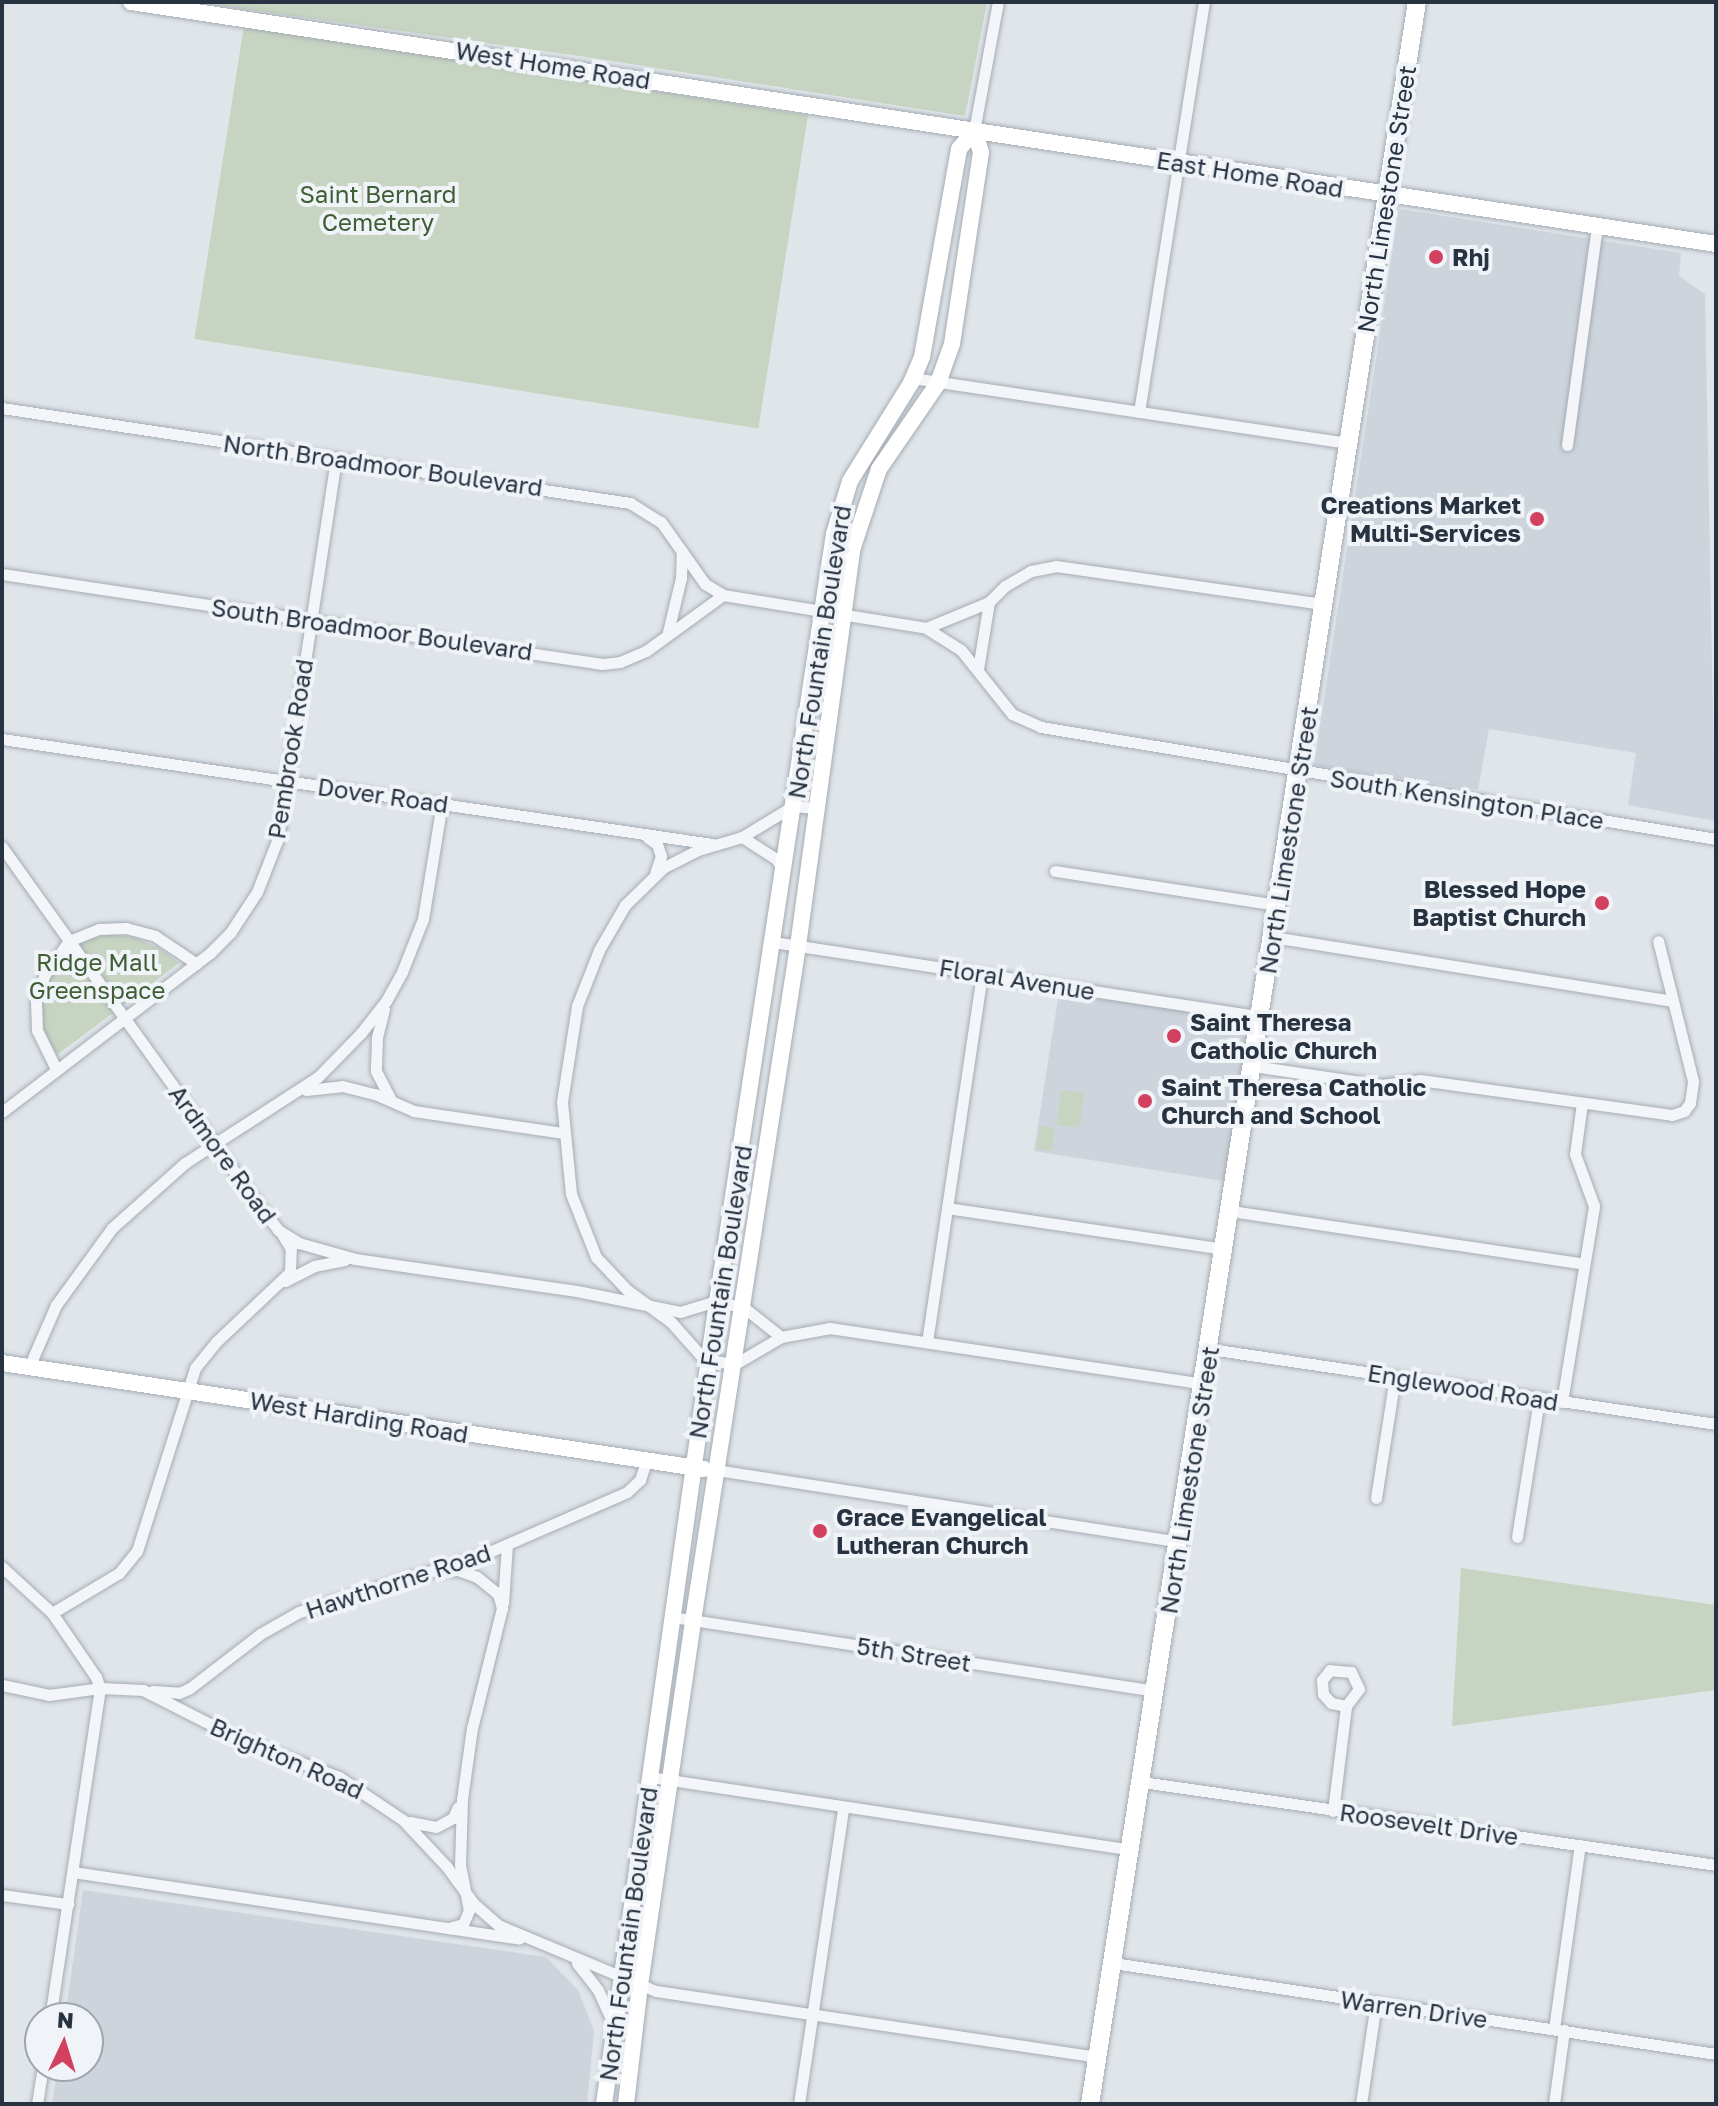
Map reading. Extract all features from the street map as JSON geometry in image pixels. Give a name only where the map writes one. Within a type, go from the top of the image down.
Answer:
[{"type":"main road","name":"North Limestone Street","points":[[1090,2104],[1226,1249],[1417,2]]},
{"type":"street","name":"West Home Road","points":[[131,2],[974,131]]},
{"type":"street","points":[[974,131],[998,2]]},
{"type":"street","points":[[1139,412],[1204,2]]},
{"type":"street","name":"East Home Road","points":[[974,131],[1708,243]]},
{"type":"street","name":"North Fountain Boulevard","points":[[604,2104],[717,1302],[834,534],[850,481],[913,378],[928,336],[959,149],[974,131]]},
{"type":"street","name":"North Fountain Boulevard","points":[[626,2104],[640,1985],[693,1621],[798,946],[858,523],[879,469],[938,383],[952,344],[981,152],[974,131]]},
{"type":"street","points":[[1567,445],[1597,227]]},
{"type":"street","points":[[913,378],[1349,443]]},
{"type":"street","name":"North Broadmoor Boulevard","points":[[2,408],[630,503],[661,522],[705,584],[723,595]]},
{"type":"street","name":"Pembrook Road","points":[[2,1112],[197,964],[230,933],[257,892],[278,838],[336,457]]},
{"type":"street","points":[[668,632],[681,578],[682,552]]},
{"type":"street","points":[[723,595],[926,628],[989,602],[1005,586],[1031,571],[1056,566],[1324,604]]},
{"type":"street","name":"South Broadmoor Boulevard","points":[[2,574],[602,664],[620,662],[646,651],[668,632],[723,595]]},
{"type":"street","points":[[978,669],[989,602]]},
{"type":"street","name":"South Kensington Place","points":[[926,628],[961,650],[1003,706],[1024,721],[1041,727],[1299,767],[1316,775],[1716,839]]},
{"type":"street","name":"Dover Road","points":[[2,739],[717,845]]},
{"type":"street","points":[[29,1367],[56,1305],[92,1251],[158,1184],[295,1094],[339,1058],[386,1001],[402,972],[423,919],[442,803]]},
{"type":"street","points":[[816,808],[793,806],[742,837],[677,860],[655,874],[625,905],[610,928],[577,1006],[565,1072],[563,1133],[574,1205],[596,1257],[627,1290],[650,1306],[688,1339],[702,1357],[709,1360],[735,1364],[781,1337],[830,1328],[1204,1384]]},
{"type":"street","points":[[641,834],[659,848],[661,863],[655,874]]},
{"type":"street","points":[[742,837],[776,859],[784,870]]},
{"type":"street","name":"Ardmore Road","points":[[2,847],[278,1230],[315,1250],[355,1259],[577,1291],[680,1312],[717,1302],[742,1306]]},
{"type":"street","points":[[1055,871],[1278,905]]},
{"type":"street","points":[[56,1069],[37,1030],[36,1001],[45,974],[69,941],[99,929],[126,928],[155,936],[197,964]]},
{"type":"street","points":[[1273,937],[1414,962],[1673,1001]]},
{"type":"street","points":[[1253,1066],[1381,1085],[1420,1080],[1672,1115],[1684,1111],[1694,1093],[1658,941]]},
{"type":"street","name":"Floral Avenue","points":[[773,942],[1261,1017]]},
{"type":"street","points":[[927,1342],[982,974]]},
{"type":"street","points":[[386,1001],[377,1038],[376,1071],[385,1093],[394,1103]]},
{"type":"street","points":[[295,1094],[315,1087],[342,1086],[434,1115],[563,1133]]},
{"type":"street","points":[[1562,1402],[1594,1206],[1575,1154],[1582,1103]]},
{"type":"street","points":[[947,1208],[1226,1249]]},
{"type":"street","points":[[1231,1211],[1584,1264]]},
{"type":"street","points":[[52,1613],[119,1573],[137,1551],[186,1391],[202,1358],[290,1272],[292,1256],[278,1230]]},
{"type":"street","points":[[281,1283],[314,1266],[355,1259]]},
{"type":"street","points":[[742,1306],[781,1337]]},
{"type":"street","name":"Englewood Road","points":[[1210,1349],[1716,1424]]},
{"type":"street","name":"West Harding Road","points":[[2,1363],[716,1470]]},
{"type":"street","points":[[1376,1498],[1395,1377]]},
{"type":"street","points":[[1517,1537],[1539,1399]]},
{"type":"street","name":"Hawthorne Road","points":[[143,1690],[179,1693],[260,1634],[299,1612],[507,1544],[627,1492],[640,1480],[646,1461]]},
{"type":"street","points":[[716,1470],[1179,1542]]},
{"type":"street","points":[[446,1929],[458,1927],[467,1918],[459,1844],[462,1799],[472,1728],[502,1608],[507,1544]]},
{"type":"street","points":[[2,1567],[52,1613],[96,1677],[100,1688],[53,2002]]},
{"type":"street","points":[[430,1570],[458,1570],[477,1577],[498,1594],[502,1608]]},
{"type":"street","name":"5th Street","points":[[672,1617],[1155,1691]]},
{"type":"street","name":"Brighton Road","points":[[2,1685],[49,1695],[100,1688],[143,1690],[241,1740],[339,1777],[403,1820],[465,1893],[498,1925],[656,1991],[1097,2057]]},
{"type":"street","points":[[1333,1811],[1346,1706]]},
{"type":"street","points":[[650,1777],[1131,1850]]},
{"type":"street","name":"Roosevelt Drive","points":[[1142,1782],[1716,1865]]},
{"type":"street","points":[[403,1820],[420,1827],[436,1827],[453,1818],[462,1799]]},
{"type":"street","points":[[799,2104],[843,1808]]},
{"type":"street","points":[[1554,2104],[1559,2029],[1580,1845]]},
{"type":"street","points":[[73,1872],[538,1942]]},
{"type":"street","points":[[2,1895],[68,1904]]},
{"type":"street","points":[[571,1957],[598,1990],[611,2013],[614,2029]]},
{"type":"street","name":"Warren Drive","points":[[1113,1963],[1716,2054]]},
{"type":"street","points":[[1361,2104],[1376,2003]]},
{"type":"street","points":[[37,2104],[40,2082]]},
{"type":"shaded area","points":[[1399,209],[1681,253],[1679,276],[1705,294],[1715,821],[1628,805],[1636,753],[1489,729],[1478,790],[1314,765]]},
{"type":"shaded area","name":"Saint Theresa Catholic Church and School","points":[[1060,986],[1261,1018],[1234,1183],[1034,1151]]},
{"type":"shaded area","points":[[83,1890],[546,1957],[578,1990],[594,2031],[587,2104],[52,2104],[55,2082],[104,2082],[104,2002],[67,2002]]},
{"type":"green space","points":[[193,2],[987,2],[965,116],[580,56]]},
{"type":"green space","name":"Saint Bernard Cemetery","points":[[244,26],[808,115],[758,428],[194,339]]},
{"type":"green space","name":"Ridge Mall Greenspace","points":[[108,934],[134,937],[161,949],[179,963],[57,1055],[43,1034],[41,991],[57,959],[80,941]]},
{"type":"green space","points":[[1061,1090],[1084,1093],[1080,1128],[1057,1125]]},
{"type":"green space","points":[[1040,1126],[1055,1128],[1052,1151],[1037,1149]]},
{"type":"green space","points":[[1461,1568],[1716,1605],[1716,1690],[1452,1726]]},
{"type":"place","name":"Rhj","points":[[1436,257]]},
{"type":"place","name":"Creations Market Multi-Services","points":[[1537,519]]},
{"type":"place","name":"Blessed Hope Baptist Church","points":[[1602,903]]},
{"type":"place","name":"Saint Theresa Catholic Church","points":[[1174,1036]]},
{"type":"place","name":"Saint Theresa Catholic Church and School","points":[[1145,1101]]},
{"type":"place","name":"Grace Evangelical Lutheran Church","points":[[820,1531]]}]
